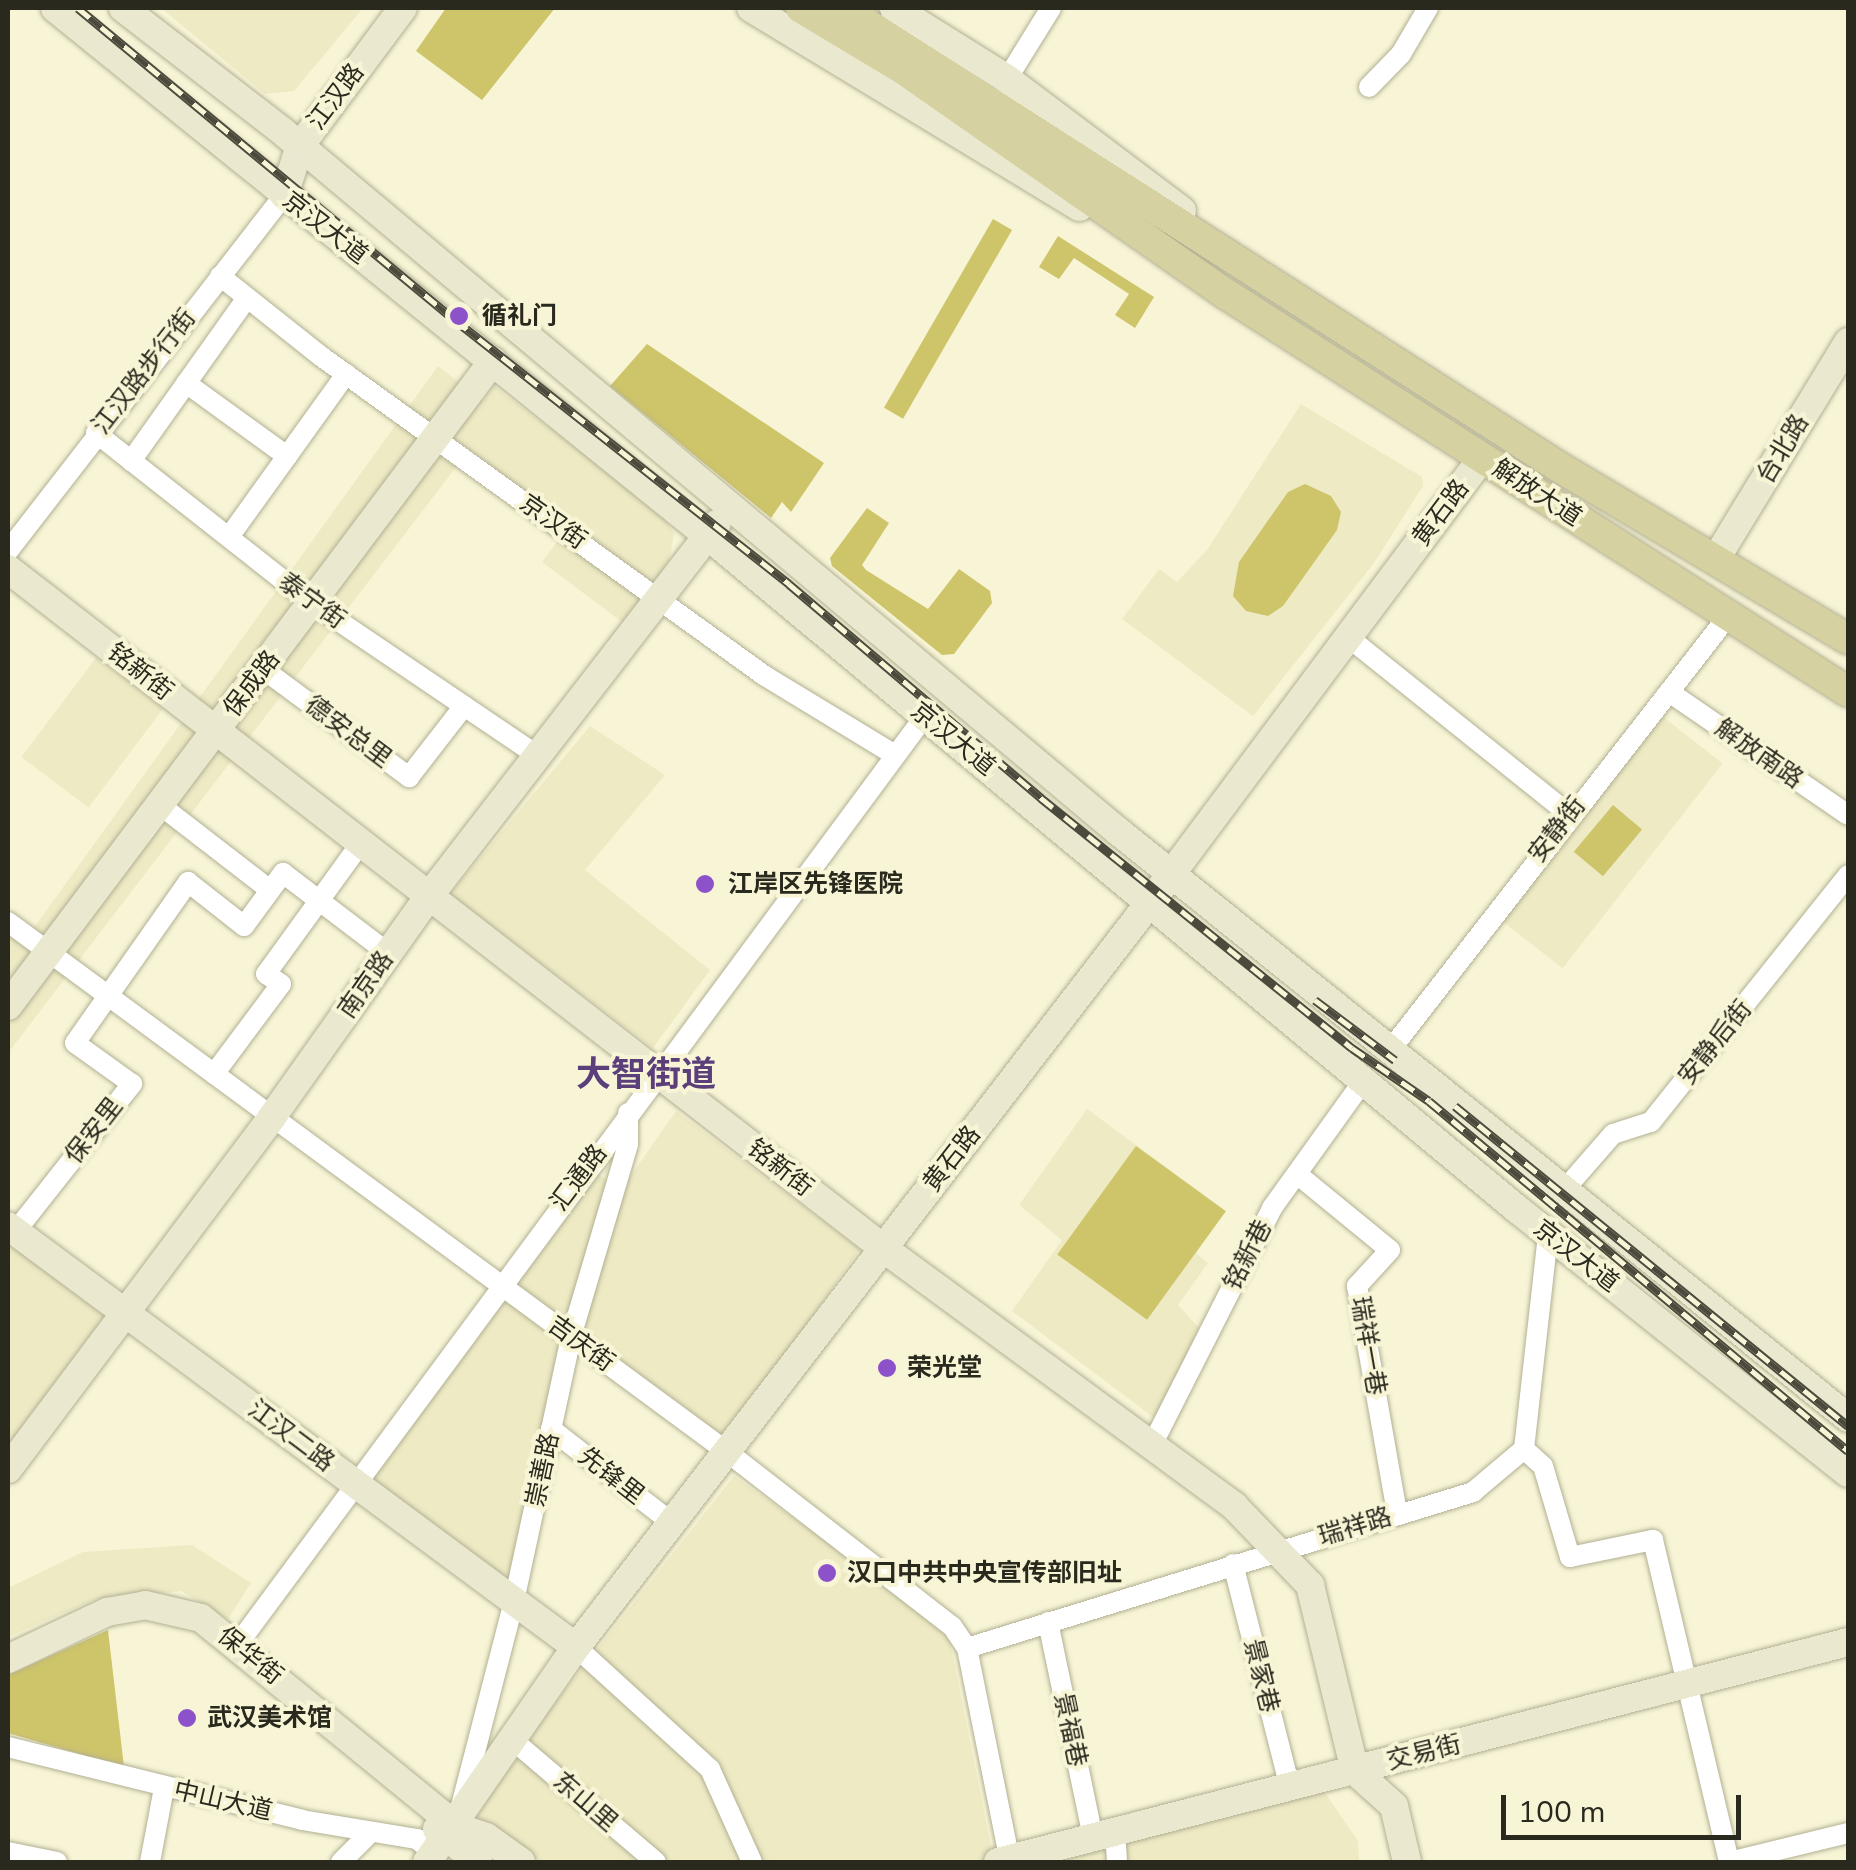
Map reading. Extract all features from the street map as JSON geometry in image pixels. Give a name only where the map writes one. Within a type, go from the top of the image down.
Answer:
[{"type":"main road","name":"解放大道","points":[[801,8],[903,70],[1226,294],[1848,692]]},
{"type":"main road","name":"解放大道","points":[[842,8],[1266,275],[1556,465],[1717,557],[1848,639]]},
{"type":"street","name":"京汉大道","points":[[55,8],[709,536],[1548,1234],[1848,1472]]},
{"type":"street","name":"京汉大道","points":[[123,8],[300,146],[1171,872],[1848,1418]]},
{"type":"street","name":"江汉路","points":[[284,196],[300,146],[403,8]]},
{"type":"street","name":"解放大道","points":[[751,8],[1226,294]]},
{"type":"street","name":"解放大道","points":[[894,8],[1007,79],[1266,275]]},
{"type":"street","points":[[1007,79],[1051,8]]},
{"type":"street","points":[[1369,87],[1400,54],[1428,8]]},
{"type":"street","name":"江汉路步行街","points":[[8,551],[284,196]]},
{"type":"street","name":"京汉街","points":[[220,276],[346,374],[766,676],[896,755]]},
{"type":"street","points":[[131,460],[248,298]]},
{"type":"street","name":"台北路","points":[[1717,557],[1848,342]]},
{"type":"street","name":"保成路","points":[[8,1006],[492,361]]},
{"type":"street","points":[[229,537],[346,374]]},
{"type":"street","points":[[186,383],[287,456]]},
{"type":"street","name":"泰宁街","points":[[96,433],[312,603],[538,756]]},
{"type":"street","name":"黄石路","points":[[442,1845],[576,1647],[1151,901],[1482,458]]},
{"type":"street","name":"南京路","points":[[8,1469],[272,1117],[429,896],[730,506]]},
{"type":"street","name":"铭新街","points":[[8,570],[884,1248],[1153,1443],[1277,1551],[1310,1585],[1356,1770]]},
{"type":"street","name":"安静街","points":[[1390,1048],[1728,615]]},
{"type":"street","points":[[1348,637],[1569,814]]},
{"type":"street","name":"德安总里","points":[[264,669],[409,777],[464,706]]},
{"type":"street","name":"解放南路","points":[[1669,692],[1848,815]]},
{"type":"street","name":"汇通路","points":[[238,1644],[498,1283],[925,716]]},
{"type":"street","points":[[160,805],[270,890]]},
{"type":"street","points":[[214,1074],[281,984],[266,974],[360,843]]},
{"type":"street","points":[[106,995],[188,882],[244,926],[282,873],[388,953]]},
{"type":"street","name":"安静后街","points":[[1566,1189],[1612,1134],[1651,1122],[1848,876]]},
{"type":"street","name":"吉庆街","points":[[8,922],[726,1451],[952,1626],[966,1648]]},
{"type":"street","name":"保安里","points":[[11,1229],[132,1084],[75,1043],[106,995]]},
{"type":"street","name":"铭新巷","points":[[1153,1443],[1272,1208],[1364,1080]]},
{"type":"street","name":"崇善路","points":[[442,1845],[514,1602],[571,1337],[628,1144],[628,1113]]},
{"type":"street","name":"瑞祥一巷","points":[[1297,1174],[1390,1250],[1357,1286],[1397,1513]]},
{"type":"street","name":"江汉二路","points":[[11,1229],[576,1647]]},
{"type":"street","points":[[1548,1234],[1524,1449],[1544,1466],[1570,1557],[1653,1540],[1728,1862],[1848,1832]]},
{"type":"street","name":"先锋里","points":[[552,1429],[672,1522]]},
{"type":"street","name":"瑞祥路","points":[[966,1648],[1473,1492],[1524,1449]]},
{"type":"street","name":"景家巷","points":[[1234,1564],[1290,1787]]},
{"type":"street","name":"保华街","points":[[8,1658],[107,1612],[145,1606],[201,1618],[238,1644],[442,1845]]},
{"type":"street","name":"保华街","points":[[8,1671],[109,1623],[145,1616],[202,1632],[442,1845]]},
{"type":"street","name":"景福巷","points":[[1048,1622],[1104,1835],[1117,1862]]},
{"type":"street","name":"交易街","points":[[1006,1861],[1848,1642]]},
{"type":"street","points":[[576,1647],[710,1769],[752,1862]]},
{"type":"street","points":[[966,1648],[1006,1861]]},
{"type":"street","name":"东山里","points":[[515,1742],[656,1862]]},
{"type":"street","name":"中山大道","points":[[8,1747],[371,1832],[418,1838],[478,1862]]},
{"type":"street","points":[[1356,1770],[1394,1806],[1407,1862]]},
{"type":"street","points":[[150,1862],[164,1788]]},
{"type":"street","points":[[341,1862],[371,1832]]},
{"type":"street","name":"中山大道","points":[[442,1845],[486,1837],[521,1862]]},
{"type":"street","points":[[18,1857],[57,1862]]},
{"type":"shaded area","points":[[161,8],[363,8],[294,91],[265,94]]},
{"type":"shaded area","points":[[446,8],[555,8],[482,100],[416,51]]},
{"type":"shaded area","points":[[993,219],[1012,230],[903,419],[884,408]]},
{"type":"shaded area","points":[[1058,236],[1154,297],[1135,328],[1115,315],[1129,294],[1074,258],[1059,279],[1039,267]]},
{"type":"shaded area","points":[[647,344],[824,463],[791,512],[782,502],[771,518],[610,386]]},
{"type":"shaded area","points":[[438,366],[483,401],[494,386],[660,512],[674,533],[669,563],[622,622],[542,562],[565,531],[463,458],[8,1053],[8,933],[23,943]]},
{"type":"shaded area","points":[[1301,404],[1422,477],[1423,486],[1374,563],[1253,716],[1122,619],[1159,569],[1177,582],[1207,550]]},
{"type":"shaded area","points":[[1305,484],[1331,496],[1341,512],[1337,530],[1283,606],[1268,616],[1246,611],[1233,596],[1239,562],[1288,492]]},
{"type":"shaded area","points":[[867,508],[889,523],[862,565],[866,570],[928,609],[959,569],[990,591],[992,603],[954,654],[942,655],[832,566],[830,558]]},
{"type":"shaded area","points":[[96,658],[163,709],[88,808],[21,757]]},
{"type":"shaded area","points":[[1662,716],[1723,763],[1563,968],[1502,921]]},
{"type":"shaded area","points":[[590,726],[665,775],[585,870],[710,970],[653,1048],[450,894]]},
{"type":"shaded area","points":[[1613,805],[1642,829],[1603,876],[1574,852]]},
{"type":"shaded area","points":[[1087,1109],[1226,1211],[1196,1253],[1208,1263],[1178,1305],[1202,1331],[1157,1420],[1012,1311],[1062,1240],[1019,1205]]},
{"type":"shaded area","points":[[676,1111],[860,1249],[724,1440],[581,1334],[623,1187]]},
{"type":"shaded area","points":[[1136,1146],[1226,1211],[1147,1320],[1057,1254]]},
{"type":"shaded area","points":[[594,1172],[610,1182],[568,1321],[510,1281]]},
{"type":"shaded area","points":[[8,1243],[104,1316],[8,1448]]},
{"type":"shaded area","points":[[500,1297],[559,1341],[510,1584],[370,1483]]},
{"type":"shaded area","points":[[734,1476],[947,1627],[994,1862],[541,1862],[468,1813]]},
{"type":"shaded area","points":[[192,1545],[251,1583],[228,1619],[181,1591],[96,1599],[8,1637],[8,1588],[83,1552]]},
{"type":"shaded area","points":[[108,1630],[124,1767],[8,1733],[8,1675]]},
{"type":"shaded area","points":[[1323,1790],[1358,1841],[1359,1862],[1033,1862]]},
{"type":"railway","points":[[78,8],[455,320],[789,584],[1041,798],[1352,1048],[1429,1101],[1848,1451]]},
{"type":"railway","points":[[1315,1000],[1395,1060]]},
{"type":"railway","points":[[1455,1106],[1848,1426]]},
{"type":"place","name":"循礼门","points":[[459,316]]},
{"type":"place","name":"江岸区先锋医院","points":[[705,884]]},
{"type":"place","name":"荣光堂","points":[[887,1368]]},
{"type":"place","name":"汉口中共中央宣传部旧址","points":[[827,1573]]},
{"type":"place","name":"武汉美术馆","points":[[187,1718]]},
{"type":"district","name":"大智街道","points":[[646,1075]]}]
